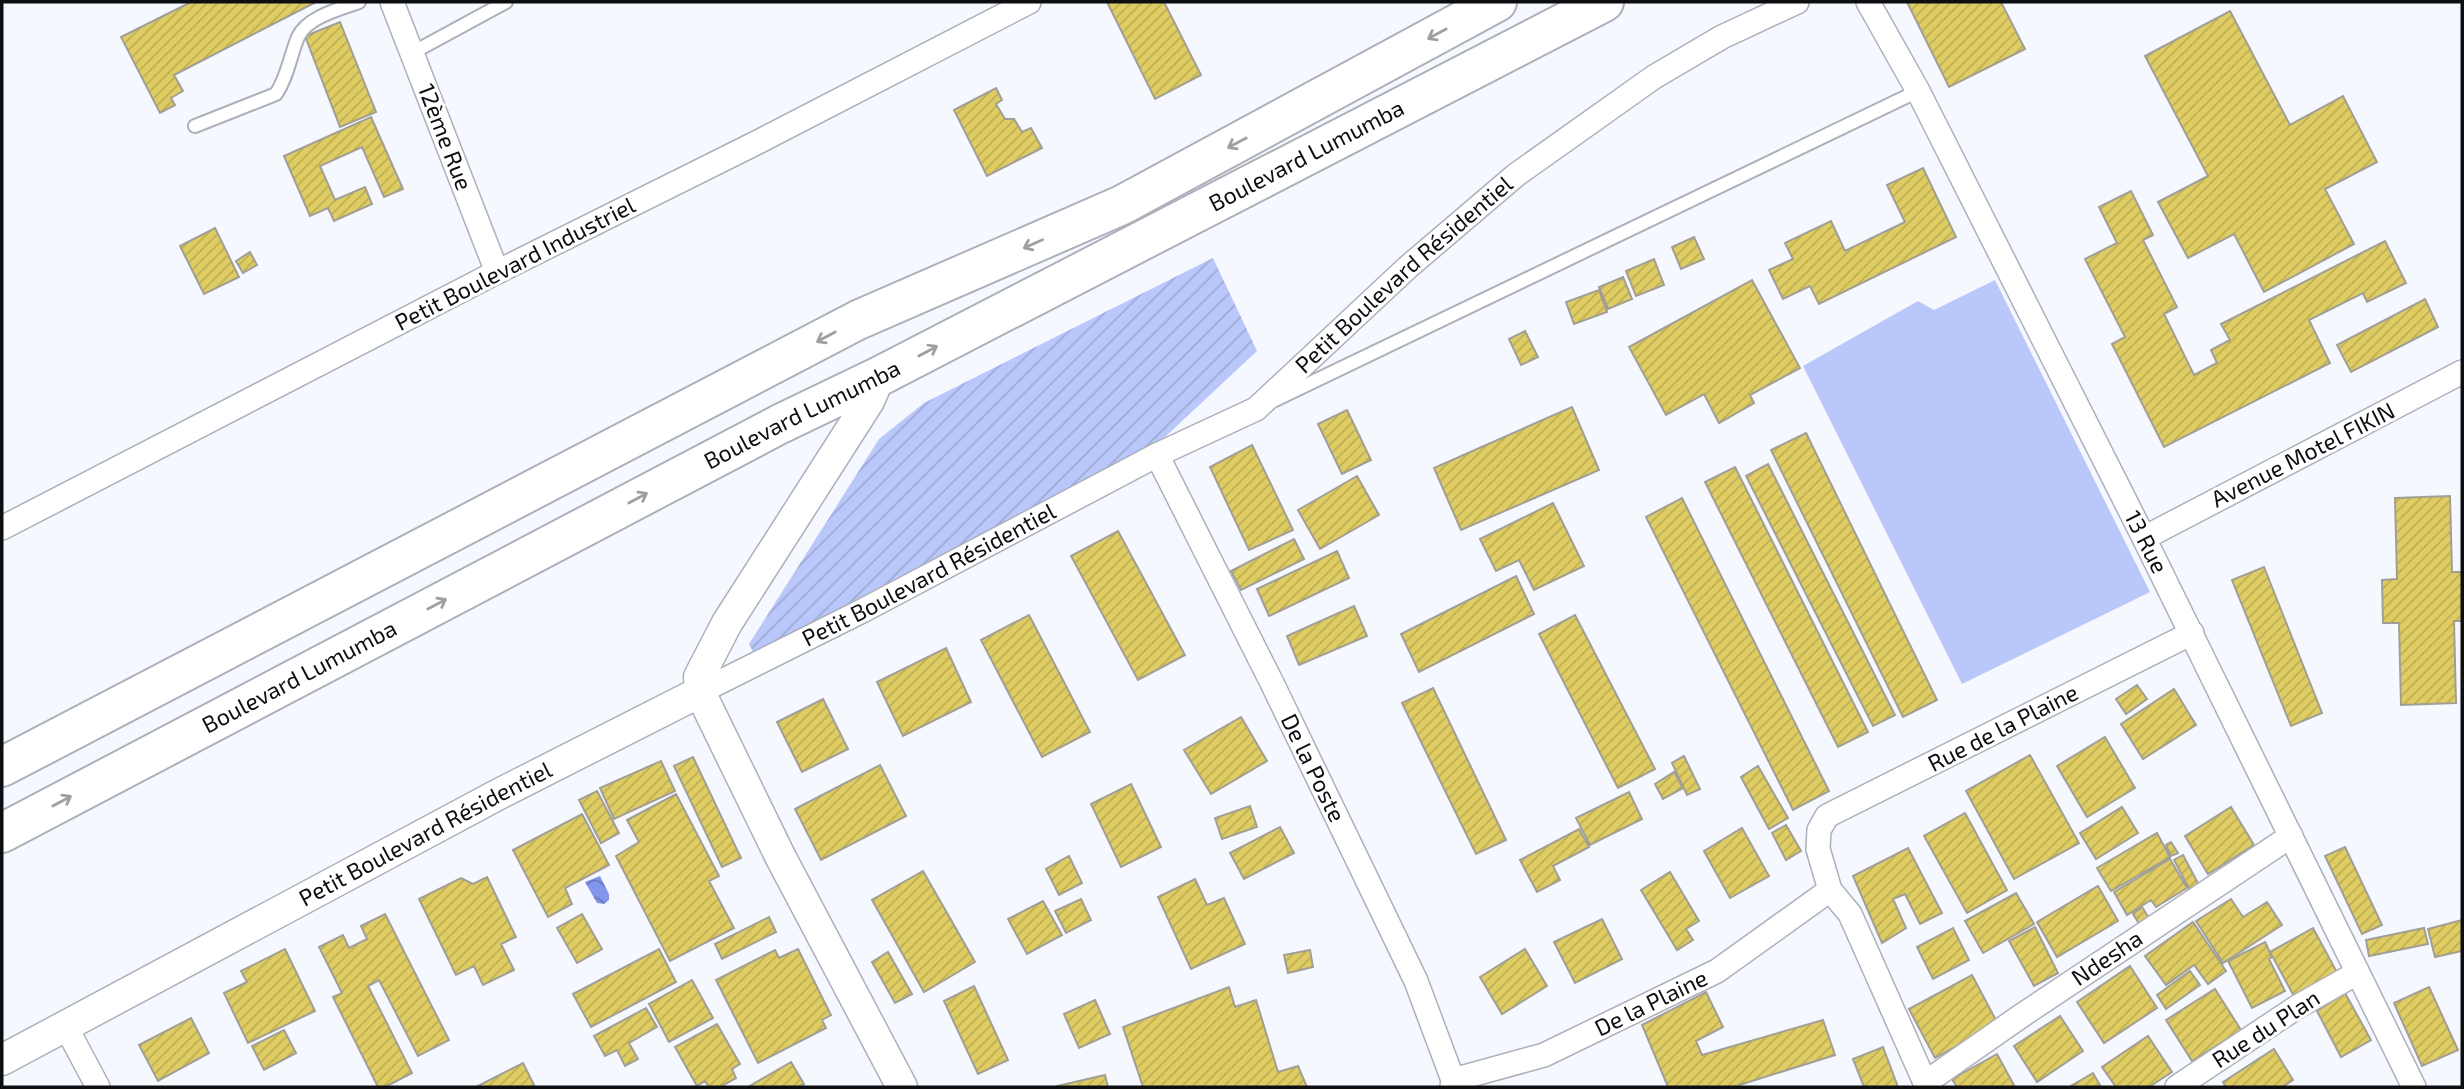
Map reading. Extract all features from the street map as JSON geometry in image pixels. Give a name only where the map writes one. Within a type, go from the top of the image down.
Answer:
[{"type":"highway","name":"Boulevard Lumumba","points":[[2,767],[858,320],[1122,205],[1497,2]]},
{"type":"highway","name":"Boulevard Lumumba","points":[[2,833],[780,424],[880,376],[1604,2]]},
{"type":"street","name":"12ème Rue","points":[[392,2],[498,272]]},
{"type":"street","name":"Petit Boulevard Résidentiel","points":[[2,1060],[499,794],[864,610],[1157,455],[1256,409],[1408,267],[1516,175],[1654,77],[1722,37],[1797,2]]},
{"type":"street","name":"13 Rue","points":[[1868,2],[1918,91],[2144,538],[2414,1087]]},
{"type":"street","name":"Petit Boulevard Industriel","points":[[2,528],[498,272],[770,136],[1016,5]]},
{"type":"street","name":"Avenue Motel FIKIN","points":[[2144,538],[2462,372]]},
{"type":"street","points":[[880,376],[869,401],[722,633],[699,677],[701,692],[780,856],[902,1087]]},
{"type":"street","name":"De la Poste","points":[[1157,455],[1278,695],[1416,981],[1453,1084]]},
{"type":"street","name":"Rue de la Plaine","points":[[1819,830],[1827,817],[2192,634]]},
{"type":"street","name":"Ndesha","points":[[1819,830],[1818,849],[1830,890],[1850,914],[1926,1085],[2021,1016],[2291,836]]},
{"type":"street","name":"De la Plaine","points":[[1453,1084],[1544,1055],[1717,971],[1830,890]]},
{"type":"street","name":"Rue du Plan","points":[[2177,1087],[2297,1007],[2357,973]]},
{"type":"street","points":[[66,1027],[98,1087]]},
{"type":"lane","points":[[195,126],[276,94],[283,83],[299,35],[314,20],[359,2]]},
{"type":"lane","points":[[412,53],[506,2]]},
{"type":"lane","points":[[1256,409],[1918,91]]},
{"type":"shaded area","points":[[1213,258],[1257,351],[1165,437],[756,658],[749,644],[879,439],[924,403]]},
{"type":"shaded area","points":[[1995,280],[2150,592],[1962,684],[1803,366],[1918,301],[1934,310]]},
{"type":"water","points":[[600,876],[609,894],[609,900],[604,904],[597,903],[585,882]]},
{"type":"building","points":[[191,2],[316,2],[174,75],[183,91],[171,98],[175,105],[160,113],[121,37]]},
{"type":"building","points":[[1107,2],[1164,2],[1201,75],[1155,99]]},
{"type":"building","points":[[1907,2],[2001,2],[2025,49],[1949,87]]},
{"type":"building","points":[[2230,11],[2290,125],[2343,96],[2377,162],[2325,189],[2354,244],[2264,292],[2234,234],[2188,258],[2158,202],[2208,176],[2145,56]]},
{"type":"building","points":[[340,22],[376,112],[340,127],[305,36]]},
{"type":"building","points":[[996,88],[1002,100],[996,104],[1005,119],[1014,119],[1022,132],[1031,128],[1042,148],[987,176],[954,110]]},
{"type":"building","points":[[371,117],[403,189],[384,197],[362,147],[320,166],[335,200],[365,187],[372,204],[334,221],[328,208],[310,216],[284,156]]},
{"type":"building","points":[[1923,168],[1956,237],[1819,304],[1810,286],[1783,299],[1769,270],[1793,259],[1785,243],[1831,221],[1845,251],[1905,222],[1887,185]]},
{"type":"building","points":[[2131,191],[2153,235],[2143,240],[2177,307],[2164,314],[2194,375],[2217,363],[2211,350],[2230,340],[2221,324],[2385,241],[2406,283],[2367,302],[2363,293],[2309,320],[2330,363],[2164,447],[2112,344],[2125,337],[2085,259],[2117,243],[2099,207]]},
{"type":"building","points":[[215,228],[239,277],[204,294],[180,246]]},
{"type":"building","points":[[1694,237],[1704,259],[1681,269],[1672,247]]},
{"type":"building","points":[[250,252],[257,265],[243,273],[236,261]]},
{"type":"building","points":[[1654,259],[1664,285],[1636,296],[1626,271]]},
{"type":"building","points":[[1623,277],[1632,299],[1608,309],[1599,287]]},
{"type":"building","points":[[1752,280],[1800,368],[1750,395],[1754,403],[1719,423],[1704,394],[1666,415],[1629,347]]},
{"type":"building","points":[[1599,290],[1607,312],[1574,324],[1566,302]]},
{"type":"building","points":[[2425,299],[2438,327],[2351,372],[2337,345]]},
{"type":"building","points":[[1525,331],[1538,357],[1521,365],[1509,339]]},
{"type":"building","points":[[1572,407],[1599,470],[1461,530],[1434,468]]},
{"type":"building","points":[[1347,410],[1371,460],[1342,474],[1318,424]]},
{"type":"building","points":[[1806,433],[1937,700],[1903,717],[1771,450]]},
{"type":"building","points":[[1252,445],[1293,530],[1249,550],[1210,467]]},
{"type":"building","points":[[1768,464],[1895,715],[1873,726],[1746,476]]},
{"type":"building","points":[[1735,467],[1868,732],[1838,747],[1705,482]]},
{"type":"building","points":[[1357,476],[1379,515],[1320,549],[1298,510]]},
{"type":"building","points":[[2450,496],[2452,572],[2462,572],[2462,621],[2454,621],[2456,703],[2401,705],[2399,623],[2383,623],[2382,580],[2397,579],[2395,498]]},
{"type":"building","points":[[1682,498],[1829,791],[1793,810],[1646,517]]},
{"type":"building","points":[[1553,503],[1584,566],[1534,590],[1519,560],[1496,571],[1480,539]]},
{"type":"building","points":[[1118,531],[1185,655],[1138,680],[1071,556]]},
{"type":"building","points":[[1294,539],[1304,559],[1241,590],[1231,571]]},
{"type":"building","points":[[1337,551],[1349,578],[1269,616],[1257,589]]},
{"type":"building","points":[[2264,567],[2322,713],[2291,726],[2232,580]]},
{"type":"building","points":[[1516,576],[1534,614],[1419,672],[1401,634]]},
{"type":"building","points":[[1354,606],[1367,636],[1299,665],[1287,636]]},
{"type":"building","points":[[1029,615],[1090,732],[1042,757],[981,640]]},
{"type":"building","points":[[1575,615],[1655,769],[1618,788],[1539,634]]},
{"type":"building","points":[[946,648],[971,702],[903,736],[877,682]]},
{"type":"building","points":[[2137,685],[2147,699],[2126,714],[2116,699]]},
{"type":"building","points":[[1433,688],[1506,840],[1476,854],[1402,703]]},
{"type":"building","points":[[2174,689],[2196,725],[2143,759],[2121,724]]},
{"type":"building","points":[[823,699],[848,749],[802,772],[777,722]]},
{"type":"building","points":[[1241,717],[1267,761],[1211,794],[1184,750]]},
{"type":"building","points":[[2105,737],[2135,788],[2087,817],[2057,766]]},
{"type":"building","points":[[2030,755],[2079,843],[2014,879],[1966,791]]},
{"type":"building","points":[[1684,756],[1700,789],[1687,795],[1672,763]]},
{"type":"building","points":[[693,757],[741,858],[722,867],[674,766]]},
{"type":"building","points":[[661,761],[675,791],[614,819],[600,788]]},
{"type":"building","points":[[880,765],[906,816],[821,860],[795,809]]},
{"type":"building","points":[[1758,766],[1788,818],[1769,829],[1741,777]]},
{"type":"building","points":[[1674,772],[1683,788],[1663,799],[1655,784]]},
{"type":"building","points":[[1131,784],[1161,847],[1121,867],[1091,804]]},
{"type":"building","points":[[597,791],[619,833],[601,843],[579,800]]},
{"type":"building","points":[[1629,792],[1642,819],[1590,845],[1576,818]]},
{"type":"building","points":[[676,794],[719,876],[709,881],[734,928],[670,961],[616,856],[639,842],[627,820]]},
{"type":"building","points":[[1250,806],[1257,827],[1222,839],[1215,818]]},
{"type":"building","points":[[2122,807],[2138,833],[2096,859],[2080,833]]},
{"type":"building","points":[[2231,807],[2254,845],[2208,874],[2185,836]]},
{"type":"building","points":[[1965,813],[2007,890],[1967,913],[1924,836]]},
{"type":"building","points":[[582,814],[609,865],[565,888],[572,904],[548,917],[513,850]]},
{"type":"building","points":[[1786,825],[1801,851],[1786,860],[1772,833]]},
{"type":"building","points":[[1280,827],[1294,853],[1244,879],[1230,853]]},
{"type":"building","points":[[1742,828],[1769,876],[1730,898],[1704,851]]},
{"type":"building","points":[[1579,829],[1589,847],[1553,866],[1560,880],[1537,892],[1520,860]]},
{"type":"building","points":[[2157,833],[2170,857],[2111,891],[2097,868]]},
{"type":"building","points":[[2171,842],[2178,853],[2171,856],[2166,845]]},
{"type":"building","points":[[2345,847],[2382,925],[2362,934],[2325,856]]},
{"type":"building","points":[[1908,848],[1942,913],[1920,924],[1905,894],[1893,899],[1906,928],[1882,943],[1853,876]]},
{"type":"building","points":[[2183,855],[2200,887],[2191,892],[2174,860]]},
{"type":"building","points":[[1069,856],[1082,883],[1059,895],[1046,869]]},
{"type":"building","points":[[2170,859],[2187,888],[2156,907],[2151,900],[2127,915],[2114,892]]},
{"type":"building","points":[[923,871],[975,962],[924,992],[872,900]]},
{"type":"building","points":[[1670,872],[1699,921],[1686,929],[1693,940],[1677,950],[1641,890]]},
{"type":"building","points":[[487,877],[516,937],[501,944],[514,970],[483,985],[474,966],[456,975],[419,899],[461,878],[473,884]]},
{"type":"building","points":[[1195,879],[1207,905],[1224,898],[1245,944],[1191,969],[1158,897]]},
{"type":"building","points":[[2098,886],[2118,921],[2057,957],[2037,922]]},
{"type":"building","points":[[2016,893],[2034,924],[1983,953],[1965,921]]},
{"type":"building","points":[[1081,899],[1091,920],[1066,933],[1055,911]]},
{"type":"building","points":[[2231,899],[2243,917],[2267,902],[2282,925],[2223,963],[2196,921]]},
{"type":"building","points":[[1043,901],[1062,935],[1027,954],[1008,919]]},
{"type":"building","points":[[2142,907],[2149,918],[2140,925],[2133,914]]},
{"type":"building","points":[[385,914],[449,1040],[418,1056],[379,980],[368,986],[412,1073],[385,1087],[378,1087],[333,997],[342,993],[319,947],[343,935],[349,948],[367,939],[361,926]]},
{"type":"building","points":[[582,914],[602,949],[577,963],[557,928]]},
{"type":"building","points":[[769,917],[776,932],[722,959],[715,944]]},
{"type":"building","points":[[1602,919],[1622,959],[1575,983],[1554,942]]},
{"type":"building","points":[[2462,920],[2462,951],[2435,957],[2428,929]]},
{"type":"building","points":[[2193,922],[2226,971],[2208,984],[2194,965],[2166,985],[2145,956]]},
{"type":"building","points":[[2035,927],[2058,973],[2034,986],[2009,941]]},
{"type":"building","points":[[1953,928],[1969,960],[1933,979],[1917,947]]},
{"type":"building","points":[[2313,928],[2339,976],[2296,1000],[2270,952]]},
{"type":"building","points":[[2424,928],[2428,944],[2369,956],[2366,940]]},
{"type":"building","points":[[2265,942],[2272,957],[2269,959],[2285,991],[2252,1008],[2228,961]]},
{"type":"building","points":[[285,949],[315,1011],[248,1043],[224,993],[247,982],[241,971]]},
{"type":"building","points":[[659,949],[676,982],[591,1027],[573,994]]},
{"type":"building","points":[[798,949],[831,1015],[822,1020],[826,1028],[758,1063],[716,980],[775,950],[779,958]]},
{"type":"building","points":[[1525,949],[1547,986],[1502,1014],[1480,977]]},
{"type":"building","points":[[1310,950],[1313,967],[1288,973],[1284,955]]},
{"type":"building","points":[[888,952],[912,994],[895,1003],[872,962]]},
{"type":"building","points":[[2130,966],[2157,1008],[2104,1043],[2077,1002]]},
{"type":"building","points":[[2190,971],[2200,985],[2166,1009],[2157,995]]},
{"type":"building","points":[[1972,975],[1998,1024],[1935,1058],[1909,1009]]},
{"type":"building","points":[[692,980],[713,1018],[669,1042],[649,1004]]},
{"type":"building","points":[[974,986],[1008,1060],[978,1074],[944,1001]]},
{"type":"building","points":[[1229,987],[1235,1007],[1256,1000],[1278,1072],[1298,1066],[1307,1087],[1143,1087],[1123,1027]]},
{"type":"building","points":[[2429,987],[2458,1050],[2422,1066],[2394,1003]]},
{"type":"building","points":[[2215,989],[2241,1030],[2192,1061],[2166,1020]]},
{"type":"building","points":[[1706,992],[1723,1027],[1696,1041],[1702,1055],[1823,1020],[1835,1055],[1733,1087],[1668,1087],[1642,1025]]},
{"type":"building","points":[[2345,993],[2371,1040],[2341,1057],[2317,1011]]},
{"type":"building","points":[[1095,1000],[1110,1034],[1079,1048],[1064,1014]]},
{"type":"building","points":[[646,1008],[657,1027],[629,1043],[638,1059],[625,1066],[617,1050],[605,1056],[594,1036]]},
{"type":"building","points":[[2060,1016],[2083,1051],[2037,1082],[2014,1046]]},
{"type":"building","points":[[191,1018],[209,1053],[158,1081],[139,1045]]},
{"type":"building","points":[[717,1024],[740,1064],[732,1069],[736,1078],[720,1087],[709,1087],[705,1081],[697,1086],[675,1047]]},
{"type":"building","points":[[284,1030],[296,1053],[264,1070],[252,1046]]},
{"type":"building","points":[[2148,1036],[2172,1072],[2149,1087],[2116,1087],[2102,1067]]},
{"type":"building","points":[[1883,1047],[1898,1087],[1864,1087],[1853,1059]]},
{"type":"building","points":[[2274,1049],[2293,1080],[2282,1087],[2226,1087],[2223,1082]]},
{"type":"building","points":[[1997,1054],[2015,1087],[1957,1087],[1952,1079]]},
{"type":"building","points":[[791,1062],[804,1084],[798,1087],[748,1087]]},
{"type":"building","points":[[523,1063],[535,1087],[476,1087]]},
{"type":"building","points":[[2093,1073],[2101,1087],[2069,1087]]},
{"type":"building","points":[[1105,1075],[1108,1087],[1057,1086]]}]
